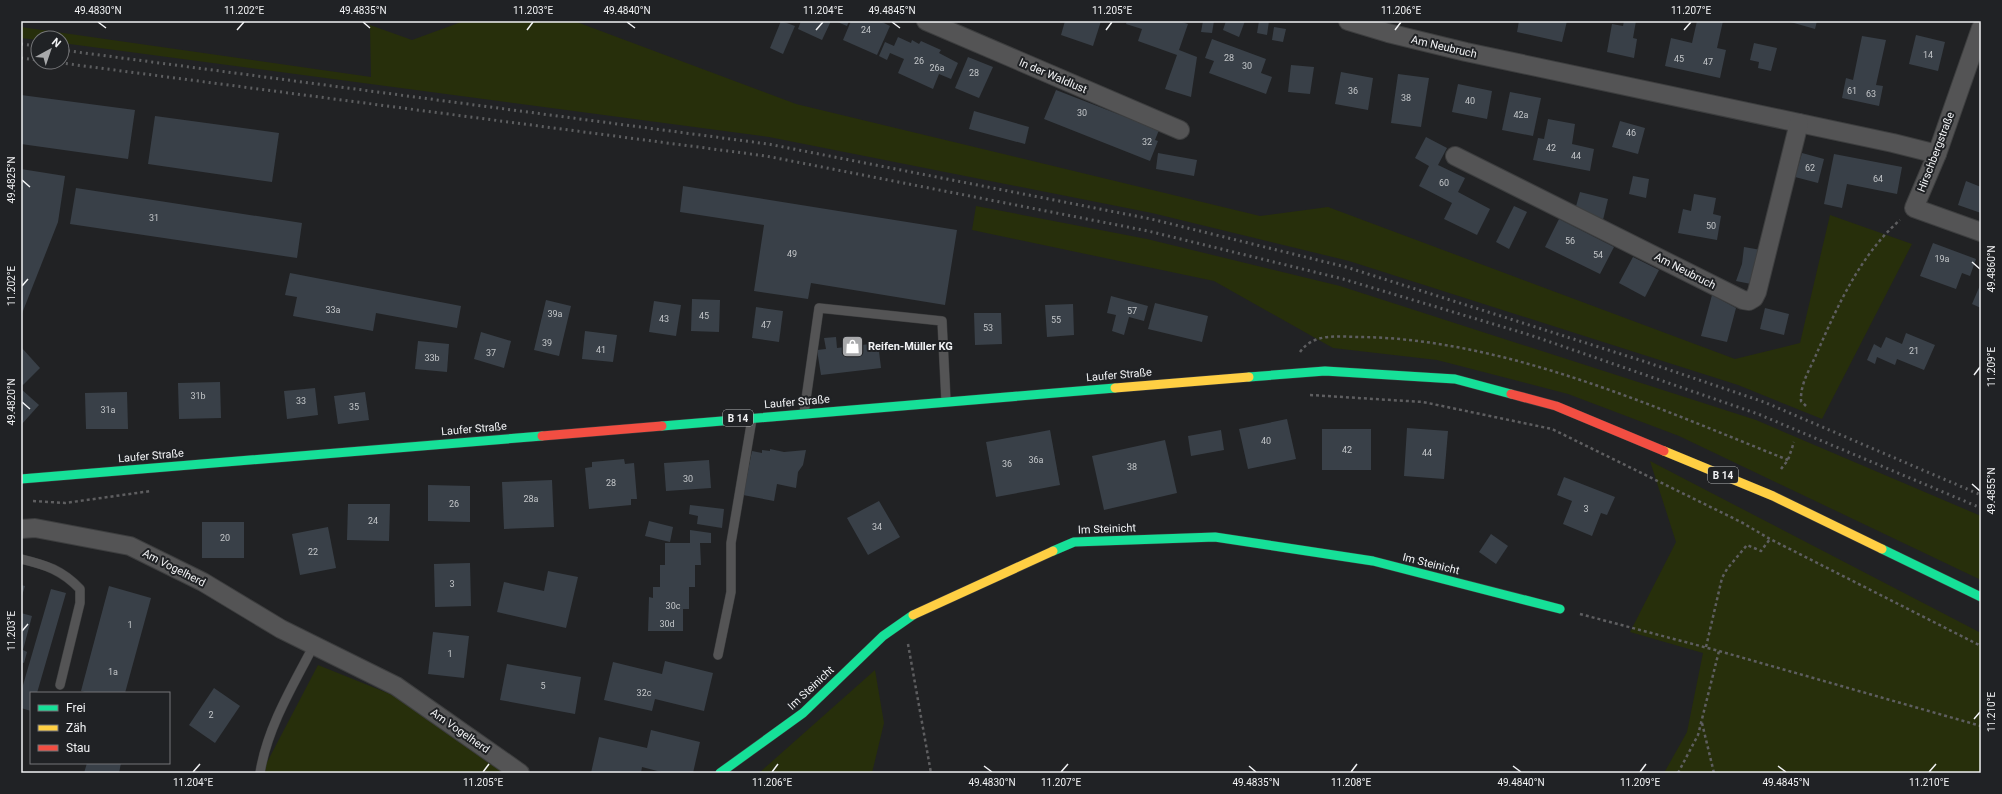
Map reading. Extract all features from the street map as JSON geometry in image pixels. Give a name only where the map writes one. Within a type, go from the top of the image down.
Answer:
[{"type":"main road","name":"Laufer Straße","points":[[21,479],[752,417],[1325,371],[1455,378],[1556,406],[1657,446],[1773,496],[1981,597]]},
{"type":"main road","name":"Im Steinicht","points":[[720,773],[804,713],[884,636],[915,613],[1074,542],[1215,537],[1373,561],[1560,609]]},
{"type":"street","name":"In der Waldlust","points":[[926,21],[1180,130]]},
{"type":"street","name":"Am Neubruch","points":[[1348,21],[1388,33],[1568,75],[1799,122],[1937,154]]},
{"type":"street","points":[[1388,33],[1402,21]]},
{"type":"street","name":"Hirschbergstraße","points":[[1914,208],[1937,154],[1981,28]]},
{"type":"street","name":"Am Neubruch","points":[[1455,156],[1743,300],[1749,301],[1754,298],[1757,292],[1799,122]]},
{"type":"street","points":[[1914,208],[1981,232]]},
{"type":"street","name":"Am Vogelherd","points":[[21,529],[35,528],[130,546],[203,582],[281,629],[396,686],[520,773]]},
{"type":"lane","points":[[804,413],[818,308],[942,321],[946,402]]},
{"type":"lane","points":[[718,655],[731,592],[731,543],[752,417]]},
{"type":"lane","points":[[21,559],[49,566],[70,578],[80,589],[80,603],[60,685]]},
{"type":"lane","points":[[260,773],[262,760],[274,724],[314,645]]},
{"type":"path","points":[[1806,406],[1802,401],[1803,385],[1842,301],[1859,270],[1886,232],[1914,208]]},
{"type":"path","points":[[1423,402],[1552,429],[1734,519],[1770,539],[1981,646]]},
{"type":"path","points":[[1780,469],[1788,460],[1794,442]]},
{"type":"path","points":[[1706,647],[1722,578],[1727,568],[1747,545],[1761,551],[1770,539]]},
{"type":"path","points":[[1560,609],[1706,647],[1981,726]]},
{"type":"path","points":[[915,613],[907,640],[931,773]]},
{"type":"path","points":[[1678,773],[1698,735],[1719,651]]},
{"type":"path","points":[[1702,721],[1714,773]]},
{"type":"green space","points":[[464,21],[574,21],[796,104],[1260,216],[1328,207],[1735,359],[1800,343],[1830,215],[1912,244],[1822,419],[1738,385],[1349,261],[1152,213],[769,137],[70,44],[70,34],[371,77],[370,25],[412,40]]},
{"type":"green space","points":[[21,27],[42,30],[30,30],[30,39],[21,38]]},
{"type":"green space","points":[[976,206],[1147,239],[1340,286],[1756,420],[1981,516],[1981,580],[1679,436],[1568,394],[1437,360],[1333,348],[1214,281],[972,230]]},
{"type":"green space","points":[[1650,461],[1981,633],[1981,773],[1664,773],[1687,732],[1703,653],[1630,632],[1676,542]]},
{"type":"green space","points":[[318,665],[390,694],[510,773],[264,773],[264,768]]},
{"type":"green space","points":[[875,670],[884,723],[872,773],[759,773]]},
{"type":"building","points":[[781,21],[795,26],[783,54],[770,48]]},
{"type":"building","points":[[801,21],[831,21],[822,40],[798,29]]},
{"type":"building","points":[[835,21],[849,21],[847,26]]},
{"type":"building","points":[[851,21],[880,21],[890,26],[877,55],[843,40]]},
{"type":"building","points":[[1065,21],[1101,21],[1093,46],[1061,35]]},
{"type":"building","points":[[1127,21],[1179,21],[1188,24],[1179,50],[1197,57],[1191,97],[1165,89],[1177,55],[1138,41],[1142,29],[1126,24]]},
{"type":"building","points":[[1203,21],[1214,21],[1212,33],[1201,32]]},
{"type":"building","points":[[1226,21],[1245,21],[1239,37],[1223,30]]},
{"type":"building","points":[[1259,21],[1269,21],[1267,35],[1257,33]]},
{"type":"building","points":[[1519,21],[1567,21],[1562,42],[1517,32]]},
{"type":"building","points":[[1624,21],[1636,21],[1633,38],[1637,39],[1634,58],[1607,52],[1612,24],[1623,26]]},
{"type":"building","points":[[1697,21],[1723,21],[1717,48],[1726,50],[1720,78],[1665,66],[1671,38],[1692,43]]},
{"type":"building","points":[[1787,21],[1817,21],[1815,29]]},
{"type":"building","points":[[1274,27],[1286,29],[1283,42],[1272,40]]},
{"type":"building","points":[[1916,35],[1945,42],[1938,71],[1909,64]]},
{"type":"building","points":[[1862,36],[1886,40],[1876,85],[1883,86],[1879,106],[1842,98],[1846,78],[1853,80]]},
{"type":"building","points":[[898,37],[911,43],[912,40],[919,44],[921,41],[941,50],[939,53],[958,63],[951,79],[939,74],[933,89],[898,73],[904,59],[890,53],[887,60],[879,56],[885,42],[894,46]]},
{"type":"building","points":[[1212,39],[1266,59],[1261,73],[1272,77],[1266,94],[1209,73],[1214,61],[1205,58]]},
{"type":"building","points":[[1754,43],[1777,48],[1771,71],[1758,68],[1759,62],[1750,60]]},
{"type":"building","points":[[968,57],[993,67],[979,98],[955,88]]},
{"type":"building","points":[[1291,65],[1314,67],[1310,94],[1288,92]]},
{"type":"building","points":[[1341,72],[1373,78],[1368,110],[1335,104]]},
{"type":"building","points":[[1398,74],[1429,78],[1421,127],[1391,123]]},
{"type":"building","points":[[1458,84],[1492,91],[1487,119],[1452,112]]},
{"type":"building","points":[[1056,90],[1159,130],[1155,140],[1158,141],[1150,161],[1044,119]]},
{"type":"building","points":[[1510,92],[1541,98],[1533,136],[1502,130]]},
{"type":"building","points":[[21,95],[135,110],[128,159],[21,144]]},
{"type":"building","points":[[974,111],[1029,127],[1025,144],[969,129]]},
{"type":"building","points":[[155,116],[279,133],[272,182],[148,164]]},
{"type":"building","points":[[1548,119],[1575,124],[1572,144],[1594,149],[1590,171],[1533,160],[1538,138],[1544,139]]},
{"type":"building","points":[[1620,121],[1645,128],[1638,154],[1612,147]]},
{"type":"building","points":[[1426,137],[1447,148],[1438,165],[1465,178],[1458,192],[1490,209],[1477,235],[1444,219],[1452,203],[1419,186],[1429,166],[1415,158]]},
{"type":"building","points":[[1158,153],[1197,160],[1194,176],[1156,169]]},
{"type":"building","points":[[1802,153],[1824,159],[1818,183],[1795,177]]},
{"type":"building","points":[[1834,154],[1902,167],[1897,194],[1847,184],[1842,208],[1824,204]]},
{"type":"building","points":[[21,169],[65,176],[58,222],[21,316]]},
{"type":"building","points":[[1633,176],[1649,179],[1646,198],[1629,194]]},
{"type":"building","points":[[1966,181],[1981,187],[1981,213],[1958,205]]},
{"type":"building","points":[[683,186],[957,230],[945,305],[811,283],[808,299],[754,291],[764,225],[680,212]]},
{"type":"building","points":[[76,188],[302,223],[297,258],[70,224]]},
{"type":"building","points":[[1580,192],[1608,199],[1602,224],[1575,210]]},
{"type":"building","points":[[1694,194],[1716,198],[1713,214],[1721,216],[1717,240],[1678,233],[1683,209],[1691,211]]},
{"type":"building","points":[[1514,206],[1527,212],[1509,249],[1496,242]]},
{"type":"building","points":[[1559,219],[1614,247],[1600,274],[1545,247]]},
{"type":"building","points":[[1933,243],[1976,259],[1970,276],[1962,273],[1956,289],[1920,276]]},
{"type":"building","points":[[1744,247],[1761,250],[1751,284],[1736,281],[1742,264]]},
{"type":"building","points":[[1633,257],[1659,270],[1645,297],[1619,283]]},
{"type":"building","points":[[290,273],[461,306],[457,328],[376,313],[373,331],[293,316],[297,297],[285,295]]},
{"type":"building","points":[[1981,283],[1981,308],[1972,304]]},
{"type":"building","points":[[1712,295],[1736,308],[1727,342],[1701,336]]},
{"type":"building","points":[[1111,296],[1148,306],[1144,321],[1129,317],[1124,335],[1112,331],[1116,315],[1107,313]]},
{"type":"building","points":[[692,299],[720,300],[719,332],[691,331]]},
{"type":"building","points":[[546,300],[571,306],[559,356],[534,350]]},
{"type":"building","points":[[654,301],[681,305],[676,336],[649,332]]},
{"type":"building","points":[[1155,303],[1208,316],[1202,342],[1148,329]]},
{"type":"building","points":[[1073,304],[1074,335],[1047,337],[1045,305]]},
{"type":"building","points":[[756,307],[783,311],[779,342],[752,338]]},
{"type":"building","points":[[1765,308],[1789,314],[1784,335],[1760,329]]},
{"type":"building","points":[[974,313],[1001,313],[1002,344],[975,345]]},
{"type":"building","points":[[585,331],[617,335],[613,362],[582,359]]},
{"type":"building","points":[[481,332],[511,341],[504,368],[474,359]]},
{"type":"building","points":[[1906,333],[1935,345],[1924,370],[1897,359],[1895,365],[1877,357],[1875,364],[1867,360],[1874,344],[1881,348],[1886,337],[1902,344]]},
{"type":"building","points":[[836,337],[837,348],[878,343],[881,368],[821,375],[817,350],[826,349],[824,338]]},
{"type":"building","points":[[418,341],[449,344],[447,372],[415,369]]},
{"type":"building","points":[[21,347],[40,368],[23,385],[21,383]]},
{"type":"building","points":[[220,382],[221,418],[179,419],[178,383]]},
{"type":"building","points":[[315,388],[318,415],[287,419],[284,391]]},
{"type":"building","points":[[21,389],[39,405],[21,425]]},
{"type":"building","points":[[127,392],[128,429],[86,429],[85,393]]},
{"type":"building","points":[[365,392],[369,420],[338,424],[334,396]]},
{"type":"building","points":[[1287,419],[1296,459],[1248,469],[1239,429]]},
{"type":"building","points":[[1407,428],[1448,431],[1444,479],[1404,476]]},
{"type":"building","points":[[1322,429],[1371,429],[1371,470],[1322,470]]},
{"type":"building","points":[[1050,430],[1060,485],[996,497],[986,442]]},
{"type":"building","points":[[1221,430],[1224,450],[1191,456],[1188,436]]},
{"type":"building","points":[[1165,440],[1177,493],[1104,510],[1092,456]]},
{"type":"building","points":[[770,449],[784,452],[806,450],[803,465],[798,472],[796,488],[777,484],[774,501],[743,495],[752,451],[762,453],[762,450],[770,451]]},
{"type":"building","points":[[624,459],[625,464],[634,463],[637,499],[631,499],[631,505],[589,509],[585,468],[592,467],[592,462]]},
{"type":"building","points":[[709,460],[711,488],[666,491],[664,463]]},
{"type":"building","points":[[1564,477],[1615,497],[1607,515],[1601,513],[1592,536],[1563,524],[1572,501],[1557,495]]},
{"type":"building","points":[[552,480],[554,527],[504,529],[502,482]]},
{"type":"building","points":[[428,485],[470,486],[470,522],[428,521]]},
{"type":"building","points":[[879,501],[900,537],[868,555],[847,518]]},
{"type":"building","points":[[348,504],[390,504],[389,541],[347,540]]},
{"type":"building","points":[[690,505],[724,509],[722,528],[697,524],[698,516],[689,514]]},
{"type":"building","points":[[649,521],[673,527],[670,542],[645,536]]},
{"type":"building","points":[[202,522],[244,522],[244,558],[202,558]]},
{"type":"building","points":[[328,527],[336,568],[300,575],[292,534]]},
{"type":"building","points":[[690,530],[711,533],[711,543],[700,543],[701,565],[695,565],[695,587],[689,587],[689,609],[683,609],[683,631],[648,631],[649,597],[653,598],[653,587],[660,587],[660,565],[665,565],[665,543],[690,543]]},
{"type":"building","points":[[1491,534],[1508,546],[1496,564],[1479,552]]},
{"type":"building","points":[[470,563],[471,606],[435,607],[434,564]]},
{"type":"building","points":[[548,571],[578,577],[566,628],[497,612],[504,582],[544,591]]},
{"type":"building","points":[[21,585],[25,586],[21,599]]},
{"type":"building","points":[[109,586],[151,598],[125,692],[81,691]]},
{"type":"building","points":[[51,589],[66,593],[37,692],[30,692],[30,711],[21,708],[21,692]]},
{"type":"building","points":[[21,613],[32,616],[23,650],[27,652],[24,663],[21,662]]},
{"type":"building","points":[[433,632],[469,636],[464,678],[428,674]]},
{"type":"building","points":[[665,661],[713,673],[704,711],[655,699],[652,711],[604,700],[613,662],[662,674]]},
{"type":"building","points":[[507,664],[581,677],[575,714],[500,700]]},
{"type":"building","points":[[214,688],[240,706],[215,743],[189,725]]},
{"type":"building","points":[[651,730],[700,742],[693,773],[665,773],[642,767],[641,773],[591,773],[599,737],[647,748]]},
{"type":"building","points":[[87,764],[121,764],[119,773],[84,773]]},
{"type":"railway","points":[[21,44],[30,45]]},
{"type":"railway","points":[[70,51],[768,144],[1151,219],[1346,267],[1646,362],[1764,402],[1981,495]]},
{"type":"railway","points":[[21,58],[30,59]]},
{"type":"railway","points":[[70,64],[766,156],[1148,231],[1343,279],[1530,335],[1758,414],[1981,508]]},
{"type":"traffic: fast","points":[[1249,377],[1325,371],[1455,379],[1511,394]]},
{"type":"traffic: fast","points":[[662,426],[1115,388]]},
{"type":"traffic: fast","points":[[21,479],[542,436]]},
{"type":"traffic: fast","points":[[1053,551],[1074,542],[1215,537],[1373,561],[1560,609]]},
{"type":"traffic: fast","points":[[1882,549],[1981,597]]},
{"type":"traffic: fast","points":[[720,773],[803,713],[883,636],[913,615]]},
{"type":"traffic: slow","points":[[1115,388],[1249,377]]},
{"type":"traffic: slow","points":[[1664,451],[1773,496],[1882,549]]},
{"type":"traffic: slow","points":[[913,615],[1053,551]]},
{"type":"traffic: jam","points":[[1511,394],[1556,406],[1664,451]]},
{"type":"traffic: jam","points":[[542,436],[662,426]]},
{"type":"place","name":"Reifen-Müller KG","points":[[853,346]]}]
